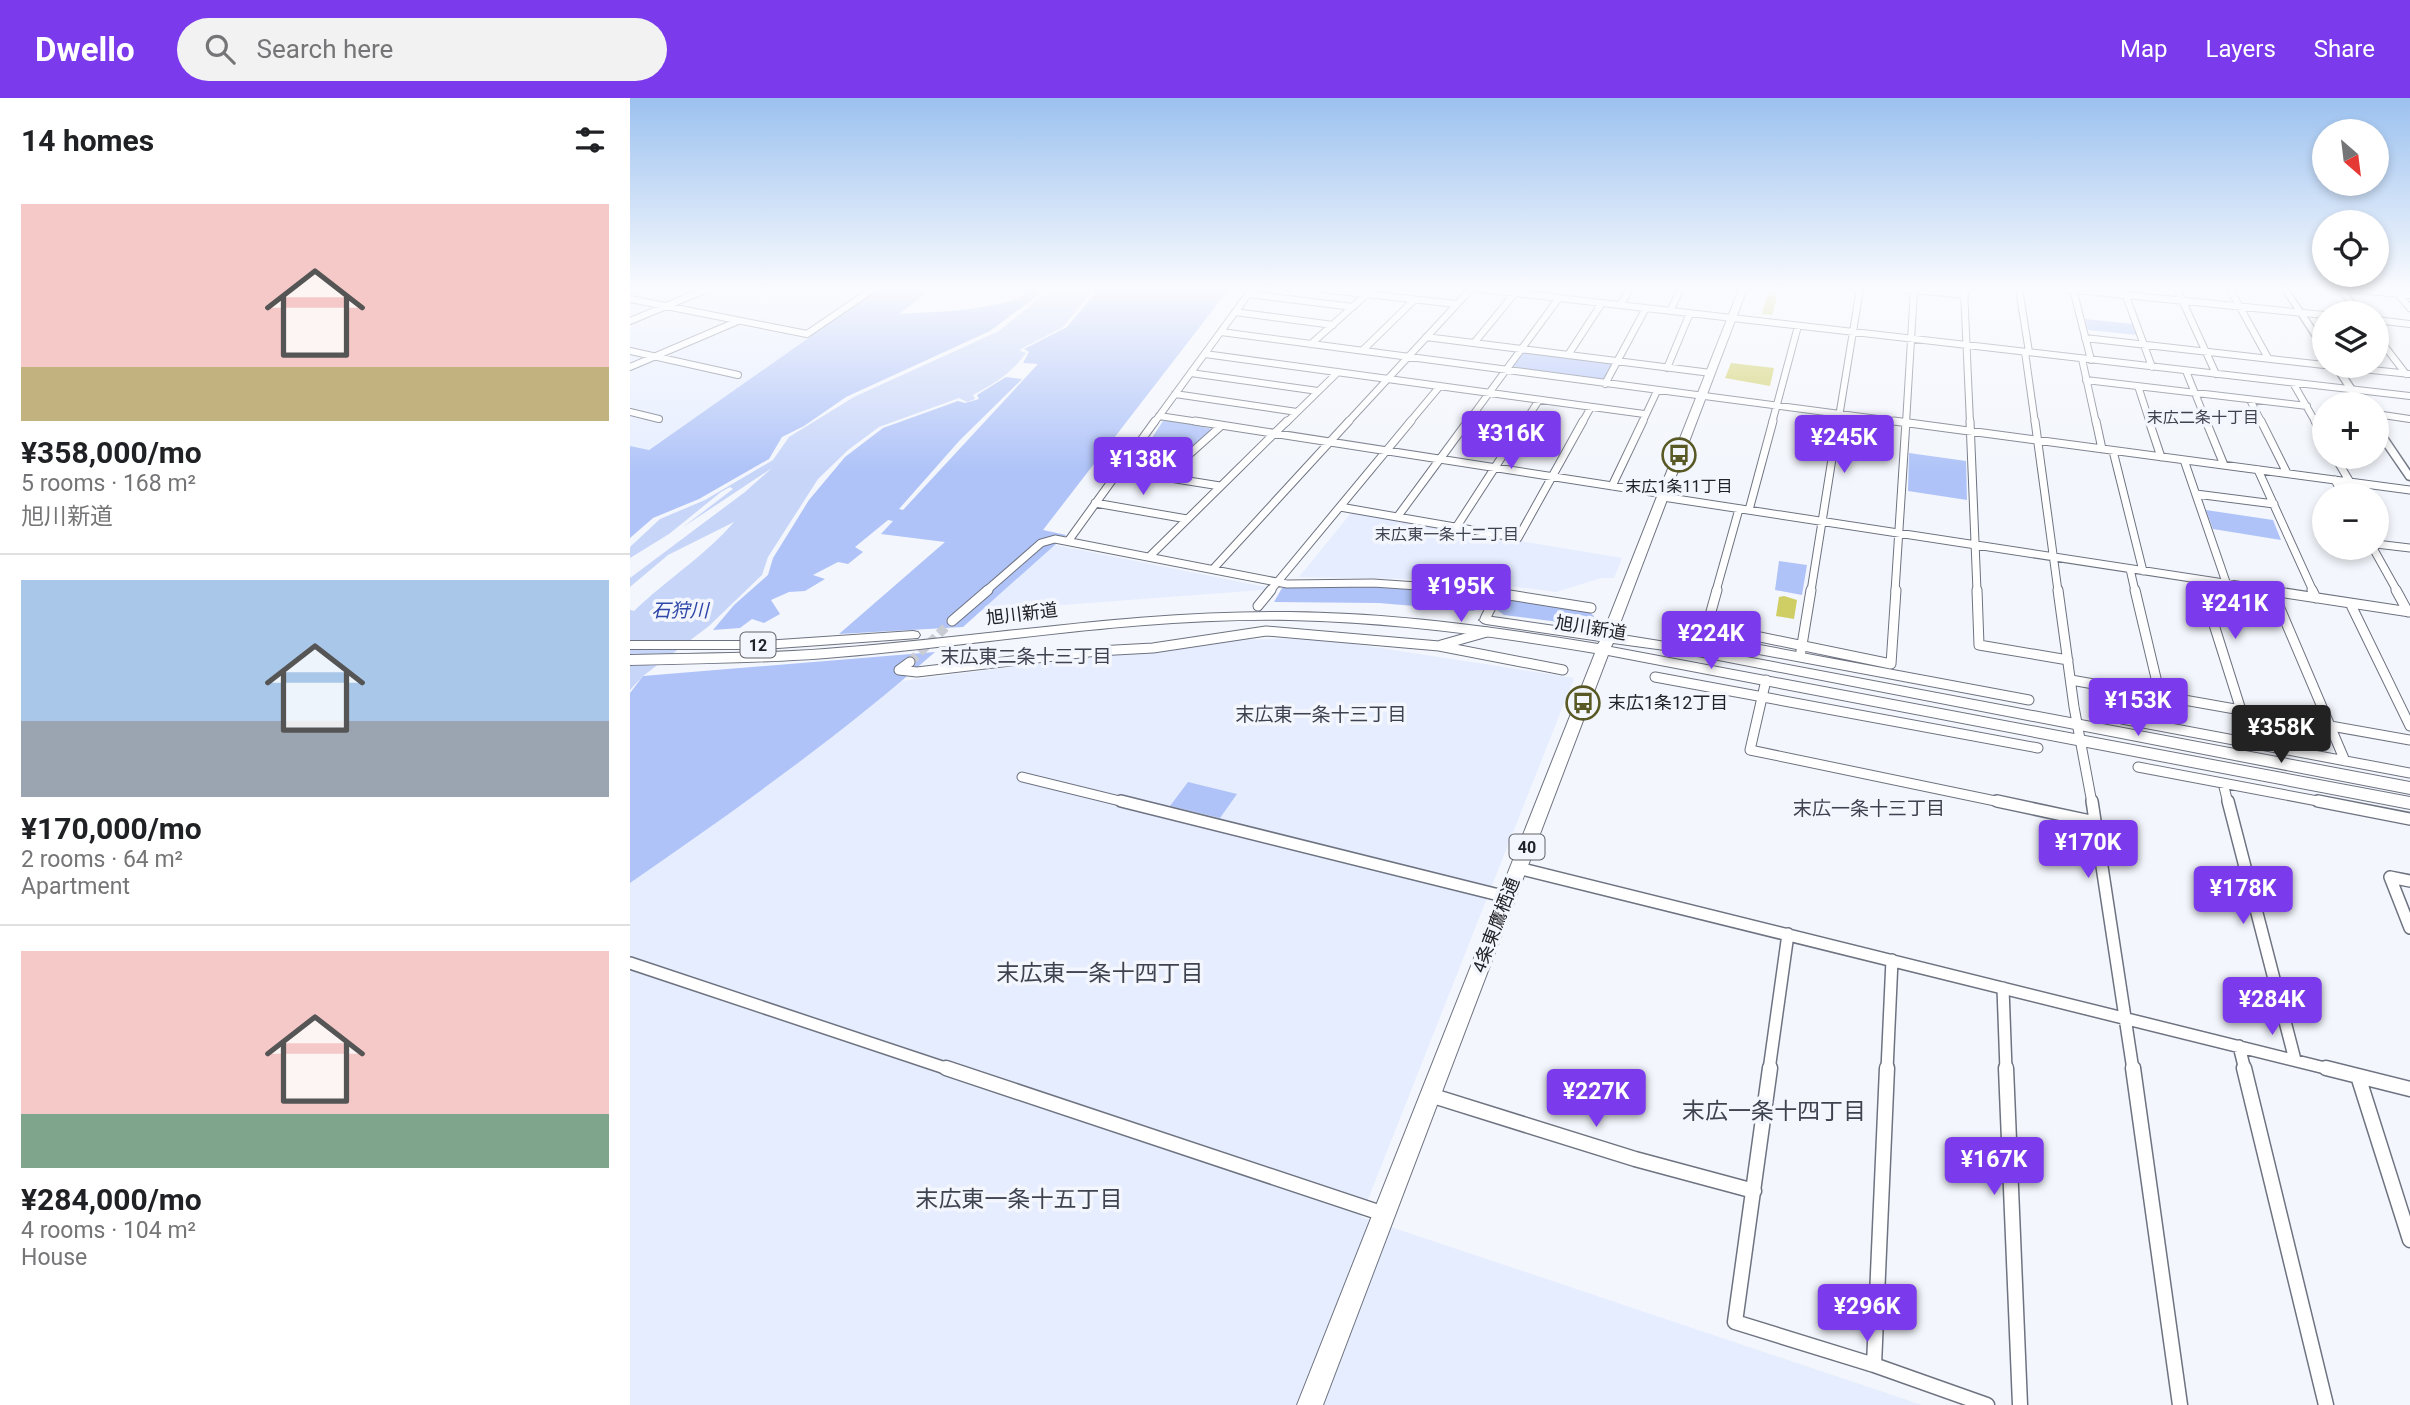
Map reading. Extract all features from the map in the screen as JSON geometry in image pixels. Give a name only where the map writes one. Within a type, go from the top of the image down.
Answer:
[{"type":"highway","name":"4条東鷹栖通","points":[[1310,1405],[1720,350]]},
{"type":"highway","name":"旭川新道","points":[[630,660],[717,660],[873,650],[1100,624],[1255,611]]},
{"type":"highway","name":"旭川新道","points":[[630,645],[764,645],[886,638],[1099,614],[1255,611],[1488,625],[1606,643],[1766,680],[2410,803]]},
{"type":"highway","name":"旭川新道","points":[[1606,643],[1672,647],[2078,724],[2159,733],[2410,788]]},
{"type":"street","points":[[630,366],[669,350]]},
{"type":"street","points":[[1069,540],[1208,350]]},
{"type":"street","points":[[1363,350],[2410,490]]},
{"type":"street","points":[[1214,568],[1414,350]]},
{"type":"street","points":[[1398,516],[1520,350]]},
{"type":"street","points":[[1529,350],[1711,373]]},
{"type":"street","points":[[1569,355],[1572,350]]},
{"type":"street","points":[[1605,384],[1623,350]]},
{"type":"street","points":[[1667,368],[1675,350]]},
{"type":"street","points":[[1749,510],[1791,350]]},
{"type":"street","points":[[1800,657],[1850,350]]},
{"type":"street","points":[[1739,509],[1707,626],[1891,664],[1909,350]]},
{"type":"street","points":[[1966,350],[1979,645],[2068,660]]},
{"type":"street","points":[[2010,350],[2410,397]]},
{"type":"street","points":[[2088,350],[2091,360]]},
{"type":"street","points":[[2146,350],[2152,367]]},
{"type":"street","points":[[2196,350],[2312,364]]},
{"type":"street","points":[[2264,350],[2268,358]]},
{"type":"street","points":[[630,351],[738,375]]},
{"type":"street","points":[[2205,351],[2216,374]]},
{"type":"street","points":[[2389,351],[2408,374]]},
{"type":"street","points":[[2027,352],[2068,660],[2126,1020],[2180,1405]]},
{"type":"street","points":[[1205,354],[1644,414]]},
{"type":"street","points":[[2082,359],[2102,449]]},
{"type":"street","points":[[2186,371],[2224,465]]},
{"type":"street","points":[[1150,556],[1338,372]]},
{"type":"street","points":[[2389,372],[2408,374]]},
{"type":"street","points":[[1191,373],[1318,391]]},
{"type":"street","points":[[2343,378],[2351,390]]},
{"type":"street","points":[[2086,380],[2307,406]]},
{"type":"street","points":[[2293,383],[2312,415]]},
{"type":"street","points":[[1251,633],[1255,611],[1440,386]]},
{"type":"street","points":[[2138,386],[2161,457]]},
{"type":"street","points":[[1612,486],[1657,391]]},
{"type":"street","points":[[1175,394],[1297,412]]},
{"type":"street","points":[[1457,526],[1539,400]]},
{"type":"street","points":[[2250,400],[2287,473]]},
{"type":"street","points":[[1340,507],[1518,538],[1591,407]]},
{"type":"street","points":[[630,412],[659,419]]},
{"type":"street","points":[[1159,416],[2409,612]]},
{"type":"street","points":[[2389,416],[2410,419]]},
{"type":"street","points":[[1165,477],[1221,426]]},
{"type":"street","points":[[2389,446],[2410,477]]},
{"type":"street","points":[[2113,451],[2143,571]]},
{"type":"street","points":[[2184,460],[2227,584]]},
{"type":"street","points":[[2342,469],[2350,482]]},
{"type":"street","points":[[1120,470],[1220,486]]},
{"type":"street","points":[[2258,470],[2316,598]]},
{"type":"street","points":[[2196,494],[2274,504]]},
{"type":"street","points":[[1095,503],[1187,519]]},
{"type":"street","points":[[952,621],[1041,543],[1055,539],[1287,584],[1421,585],[1498,593],[1591,608]]},
{"type":"street","points":[[2389,546],[2410,548]]},
{"type":"street","points":[[2379,560],[2409,612]]},
{"type":"street","points":[[2130,569],[2160,695]]},
{"type":"street","points":[[2200,580],[2241,710]]},
{"type":"street","points":[[2273,592],[2345,761]]},
{"type":"street","points":[[1439,646],[1488,625],[1498,593]]},
{"type":"street","points":[[2350,603],[2410,726]]},
{"type":"street","points":[[910,662],[899,670],[917,672],[1097,651],[1153,649],[1251,633],[1302,633],[1439,646],[1563,670]]},
{"type":"street","points":[[1672,647],[1698,638],[2029,700]]},
{"type":"street","points":[[1655,677],[2038,748]]},
{"type":"street","points":[[1766,680],[1750,750],[2095,822]]},
{"type":"street","points":[[2071,680],[2410,740]]},
{"type":"street","points":[[2122,719],[2159,733],[2410,773]]},
{"type":"street","points":[[2000,725],[2000,741]]},
{"type":"street","points":[[2207,764],[2217,782],[2295,1060]]},
{"type":"street","points":[[2138,767],[2410,819]]},
{"type":"street","points":[[1023,777],[1507,897]]},
{"type":"street","points":[[1518,869],[2410,1089]]},
{"type":"street","points":[[2410,881],[2390,877],[2410,928]]},
{"type":"street","points":[[1788,934],[1735,1322],[1874,1365],[1987,1405]]},
{"type":"street","points":[[1874,1365],[1892,960]]},
{"type":"street","points":[[630,963],[1384,1214]]},
{"type":"street","points":[[2003,988],[2020,1405]]},
{"type":"street","points":[[2239,1046],[2326,1405]]},
{"type":"street","points":[[2358,1076],[2410,1240]]},
{"type":"street","points":[[1430,1095],[1635,1159],[1754,1191]]},
{"type":"shaded area","points":[[630,350],[792,350],[648,450],[630,446]]},
{"type":"shaded area","points":[[791,350],[949,350],[846,397],[804,426],[782,437],[769,459],[699,499],[653,518],[630,538],[630,446],[649,450]]},
{"type":"shaded area","points":[[1026,350],[1182,350],[1043,530],[1066,535],[963,627],[839,634],[945,542],[881,534],[893,521],[888,520],[855,547],[863,552],[848,564],[838,562],[813,575],[825,579],[805,591],[789,592],[771,600],[780,614],[764,623],[752,619],[740,628],[713,630],[734,605],[768,575],[773,558],[809,500],[845,457],[883,428],[958,401],[965,403],[979,399],[977,395],[1006,377],[1022,379],[960,440],[899,509],[903,510],[1038,364],[1023,363],[1029,352]]},
{"type":"shaded area","points":[[1524,352],[1613,363],[1603,382],[1510,370]]},
{"type":"shaded area","points":[[1163,421],[1213,429],[1165,471],[1132,468]]},
{"type":"shaded area","points":[[1909,453],[1966,461],[1967,500],[1908,491]]},
{"type":"shaded area","points":[[2206,510],[2273,520],[2281,540],[2213,529]]},
{"type":"shaded area","points":[[1351,513],[1622,558],[1614,578],[1601,578],[1556,592],[1463,580],[1299,577]]},
{"type":"shaded area","points":[[1055,545],[1276,589],[981,611]]},
{"type":"shaded area","points":[[1779,561],[1807,565],[1802,595],[1775,590]]},
{"type":"shaded area","points":[[1373,587],[1479,594],[1485,599],[1480,608],[1473,611],[1379,603],[1274,602],[1282,588]]},
{"type":"shaded area","points":[[1501,600],[1589,612],[1594,616],[1592,621],[1582,625],[1504,615],[1497,610]]},
{"type":"shaded area","points":[[1316,638],[1574,678],[1361,1217],[1922,1405],[630,1405],[630,883],[701,834],[902,681],[1227,640]]},
{"type":"shaded area","points":[[935,652],[824,743],[630,883],[630,693],[643,676]]},
{"type":"shaded area","points":[[1188,782],[1237,794],[1220,818],[1170,806]]},
{"type":"water","name":"石狩川","points":[[957,350],[1019,350],[1026,353],[1002,377],[973,395],[975,399],[967,402],[959,398],[879,427],[848,450],[818,479],[768,557],[762,575],[709,626],[643,676],[630,690],[630,610],[634,611],[734,522],[668,555],[630,587],[630,578],[745,492],[772,468],[683,527],[733,489],[730,487],[721,492],[669,534],[630,558],[630,547],[660,519],[705,500],[773,460],[789,437],[854,397]]},
{"type":"building","points":[[1731,363],[1774,368],[1770,386],[1725,378]]},
{"type":"building","points":[[1779,597],[1797,600],[1794,619],[1776,616]]},
{"type":"tunnel","points":[[910,662],[952,621]]},
{"type":"place","name":"末広1条11丁目","points":[[1679,455]]},
{"type":"place","name":"末広1条12丁目","points":[[1583,703]]},
{"type":"district","name":"末広二条十丁目","points":[[2203,417]]},
{"type":"district","name":"末広東一条十二丁目","points":[[1447,534]]},
{"type":"district","name":"末広東二条十三丁目","points":[[1026,656]]},
{"type":"district","name":"末広東一条十三丁目","points":[[1321,714]]},
{"type":"district","name":"末広一条十三丁目","points":[[1869,808]]},
{"type":"district","name":"末広東一条十四丁目","points":[[1100,973]]},
{"type":"district","name":"末広一条十四丁目","points":[[1774,1111]]},
{"type":"district","name":"末広東一条十五丁目","points":[[1019,1199]]}]
